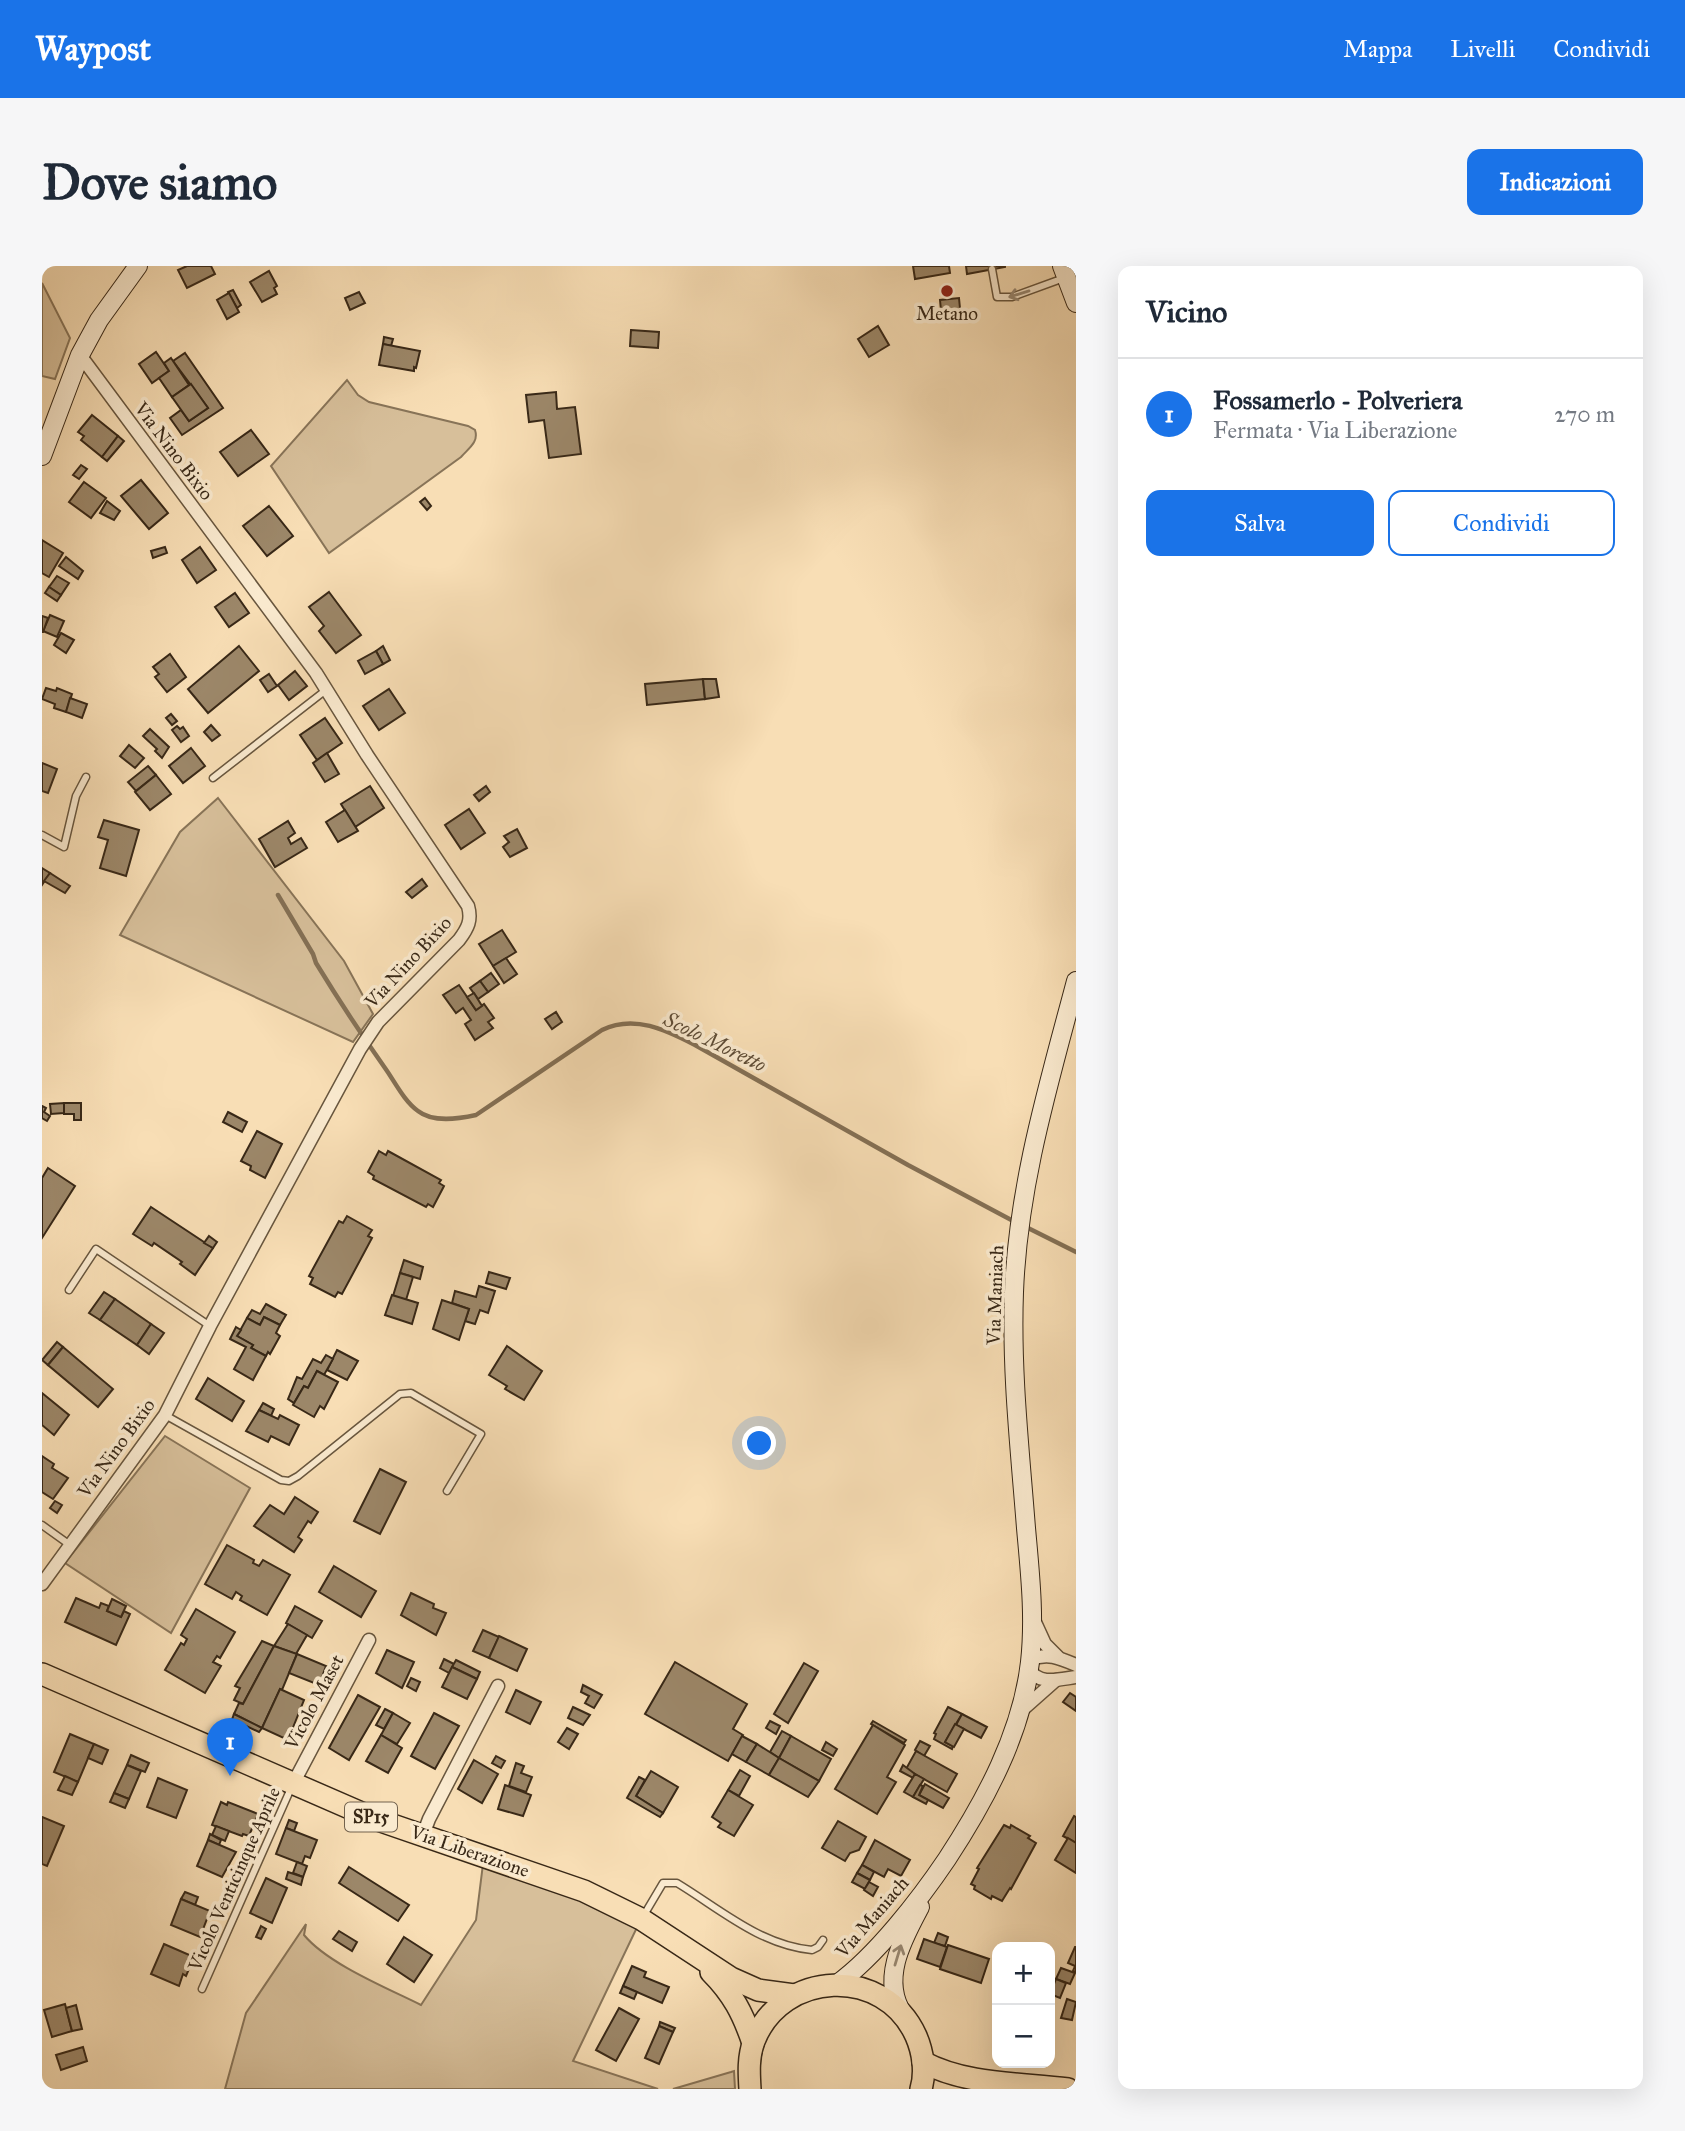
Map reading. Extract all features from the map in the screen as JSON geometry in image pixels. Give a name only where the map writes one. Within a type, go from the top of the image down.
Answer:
[{"type":"main road","points":[[42,456],[80,355],[99,320],[138,266]]},
{"type":"main road","points":[[1064,271],[1076,303]]},
{"type":"main road","name":"Via Maniach","points":[[906,2019],[896,2004],[893,1979],[896,1959],[936,1875],[979,1806],[1005,1753],[1030,1665],[1032,1617],[1014,1372],[1014,1290],[1024,1200],[1044,1101],[1076,981]]},
{"type":"main road","name":"Via Liberazione","points":[[42,1674],[375,1819],[584,1891],[641,1920],[698,1958],[758,1990],[794,1995]]},
{"type":"main road","name":"Via Maniach","points":[[837,1984],[870,1956],[936,1875]]},
{"type":"main road","name":"Via Liberazione","points":[[698,1958],[723,1984],[741,2010],[753,2043]]},
{"type":"main road","name":"SP15","points":[[750,2089],[748,2068],[753,2043],[763,2024],[777,2007],[808,1989],[837,1984],[863,1989],[887,2001],[906,2019],[920,2046],[923,2062],[921,2089]]},
{"type":"main road","points":[[923,2062],[952,2074],[977,2079],[1068,2089]]},
{"type":"street","name":"Via Nino Bixio","points":[[42,1584],[165,1415],[210,1326],[360,1049],[378,1022],[459,940],[469,925],[470,913],[327,689],[80,355]]},
{"type":"street","name":"Via Maniach","points":[[1032,1617],[1045,1644],[1058,1657]]},
{"type":"street","name":"Vicolo Maset","points":[[294,1782],[369,1640]]},
{"type":"street","points":[[1076,1665],[1058,1657],[1044,1656],[1030,1665],[1032,1675],[1040,1679],[1076,1677]]},
{"type":"street","name":"Via Maniach","points":[[1018,1714],[1056,1680]]},
{"type":"street","points":[[423,1835],[498,1686]]},
{"type":"lane","points":[[992,269],[998,297],[1012,298],[1064,271]]},
{"type":"lane","points":[[213,778],[327,689]]},
{"type":"lane","points":[[42,835],[64,847],[76,796],[86,777]]},
{"type":"lane","points":[[69,1290],[96,1250],[210,1326]]},
{"type":"lane","points":[[165,1415],[281,1480],[289,1481],[400,1394],[411,1393],[481,1434],[446,1491]]},
{"type":"lane","points":[[42,1525],[70,1545]]},
{"type":"lane","name":"Vicolo Venticinque Aprile","points":[[202,1989],[294,1782]]},
{"type":"lane","points":[[641,1920],[663,1883],[669,1882],[677,1883],[742,1927],[763,1935],[812,1950],[823,1940]]},
{"type":"shaded area","points":[[42,283],[70,338],[55,379],[42,376]]},
{"type":"shaded area","points":[[347,380],[358,395],[369,402],[468,426],[475,430],[476,438],[461,457],[329,553],[271,466]]},
{"type":"shaded area","points":[[218,798],[344,961],[373,1014],[353,1042],[120,935],[180,832]]},
{"type":"shaded area","points":[[165,1436],[250,1488],[171,1633],[65,1563]]},
{"type":"shaded area","points":[[484,1856],[641,1919],[573,2061],[658,2089],[225,2089],[246,2013],[306,1924],[304,1935],[328,1956],[421,2005],[476,1920]]},
{"type":"shaded area","points":[[734,2071],[735,2089],[673,2089],[731,2072]]},
{"type":"building","points":[[187,266],[211,266],[215,274],[187,288],[178,270]]},
{"type":"building","points":[[913,266],[949,266],[950,273],[915,279]]},
{"type":"building","points":[[966,266],[1005,266],[1005,267],[967,274]]},
{"type":"building","points":[[269,271],[277,286],[274,288],[277,294],[262,302],[250,282]]},
{"type":"building","points":[[233,290],[241,305],[237,308],[228,292]]},
{"type":"building","points":[[359,292],[365,303],[350,310],[345,298]]},
{"type":"building","points":[[229,293],[239,312],[227,319],[217,300]]},
{"type":"building","points":[[959,298],[961,319],[942,321],[940,300]]},
{"type":"building","points":[[878,326],[889,345],[869,357],[858,339]]},
{"type":"building","points":[[631,330],[659,332],[658,348],[630,346]]},
{"type":"building","points":[[384,337],[393,339],[391,346],[383,344]]},
{"type":"building","points":[[383,344],[420,351],[414,371],[379,365]]},
{"type":"building","points":[[156,352],[169,371],[152,383],[139,364]]},
{"type":"building","points":[[185,353],[223,408],[182,435],[170,418],[181,410],[189,421],[208,408],[173,361]]},
{"type":"building","points":[[171,358],[189,385],[172,397],[159,378],[169,371],[164,363]]},
{"type":"building","points":[[191,384],[208,408],[189,421],[172,397]]},
{"type":"building","points":[[556,392],[557,409],[575,407],[581,454],[549,458],[544,420],[529,422],[526,395]]},
{"type":"building","points":[[92,415],[118,436],[102,457],[81,440],[84,436],[78,432]]},
{"type":"building","points":[[251,430],[269,454],[238,476],[220,452]]},
{"type":"building","points":[[118,436],[124,441],[107,461],[102,457]]},
{"type":"building","points":[[81,465],[87,469],[79,479],[73,475]]},
{"type":"building","points":[[141,480],[168,513],[149,529],[121,496]]},
{"type":"building","points":[[84,482],[106,498],[91,518],[69,502]]},
{"type":"building","points":[[425,498],[431,506],[427,510],[420,502]]},
{"type":"building","points":[[107,501],[120,511],[114,520],[100,513]]},
{"type":"building","points":[[269,506],[293,536],[267,556],[243,526]]},
{"type":"building","points":[[42,540],[63,553],[49,577],[42,573]]},
{"type":"building","points":[[165,547],[167,553],[153,558],[151,551]]},
{"type":"building","points":[[200,547],[216,570],[197,583],[182,560]]},
{"type":"building","points":[[66,557],[83,571],[78,579],[59,566]]},
{"type":"building","points":[[57,576],[69,583],[61,595],[49,587]]},
{"type":"building","points":[[49,587],[61,595],[57,601],[45,593]]},
{"type":"building","points":[[329,592],[361,635],[336,653],[319,631],[324,626],[309,607]]},
{"type":"building","points":[[235,593],[249,613],[229,627],[215,607]]},
{"type":"building","points":[[50,615],[64,621],[57,637],[43,631]]},
{"type":"building","points":[[42,616],[48,618],[43,632],[42,632]]},
{"type":"building","points":[[61,633],[74,640],[66,653],[54,645]]},
{"type":"building","points":[[239,646],[259,671],[208,713],[188,689]]},
{"type":"building","points":[[383,646],[390,660],[383,664],[376,651]]},
{"type":"building","points":[[376,651],[383,664],[365,674],[358,661]]},
{"type":"building","points":[[170,654],[186,677],[167,692],[155,677],[159,674],[153,667]]},
{"type":"building","points":[[295,671],[307,686],[289,700],[278,685]]},
{"type":"building","points":[[269,674],[277,686],[268,692],[260,680]]},
{"type":"building","points":[[703,679],[705,699],[647,705],[645,684]]},
{"type":"building","points":[[703,679],[716,679],[719,697],[705,699]]},
{"type":"building","points":[[46,688],[56,691],[57,688],[72,694],[66,712],[54,708],[55,704],[42,699]]},
{"type":"building","points":[[389,689],[405,713],[379,730],[363,706]]},
{"type":"building","points":[[70,698],[87,704],[82,718],[66,712]]},
{"type":"building","points":[[171,714],[177,721],[172,725],[166,718]]},
{"type":"building","points":[[325,718],[342,743],[317,760],[300,735]]},
{"type":"building","points":[[211,725],[220,735],[212,741],[204,732]]},
{"type":"building","points":[[177,726],[180,729],[183,727],[189,736],[181,742],[172,730]]},
{"type":"building","points":[[150,729],[169,747],[162,758],[143,736]]},
{"type":"building","points":[[129,745],[144,758],[135,768],[120,756]]},
{"type":"building","points":[[191,748],[205,766],[183,783],[169,766]]},
{"type":"building","points":[[327,753],[339,774],[325,782],[313,763]]},
{"type":"building","points":[[42,763],[57,769],[48,793],[42,791]]},
{"type":"building","points":[[148,766],[156,775],[136,791],[128,782]]},
{"type":"building","points":[[156,775],[171,794],[150,810],[135,792]]},
{"type":"building","points":[[370,786],[384,808],[355,827],[341,804]]},
{"type":"building","points":[[486,786],[490,792],[479,801],[474,795]]},
{"type":"building","points":[[469,809],[485,833],[461,849],[445,825]]},
{"type":"building","points":[[345,810],[358,831],[338,842],[326,822]]},
{"type":"building","points":[[104,820],[139,830],[126,876],[100,868],[108,840],[98,837]]},
{"type":"building","points":[[288,821],[295,833],[288,838],[291,844],[301,838],[307,848],[275,867],[259,839]]},
{"type":"building","points":[[517,829],[527,848],[510,857],[503,847],[509,842],[504,836]]},
{"type":"building","points":[[42,868],[50,873],[42,885]]},
{"type":"building","points":[[50,873],[70,886],[65,893],[44,881]]},
{"type":"building","points":[[422,879],[427,886],[412,898],[406,892]]},
{"type":"building","points":[[502,930],[516,952],[493,966],[479,944]]},
{"type":"building","points":[[506,958],[517,974],[504,983],[493,966]]},
{"type":"building","points":[[491,973],[499,984],[488,992],[480,981]]},
{"type":"building","points":[[480,981],[488,992],[478,999],[470,988]]},
{"type":"building","points":[[459,985],[476,1010],[484,1004],[494,1018],[488,1022],[493,1028],[475,1040],[465,1024],[471,1020],[463,1008],[456,1013],[443,995]]},
{"type":"building","points":[[474,993],[482,1006],[476,1010],[467,997]]},
{"type":"building","points":[[556,1012],[562,1022],[552,1029],[545,1019]]},
{"type":"building","points":[[64,1103],[64,1113],[51,1114],[50,1104]]},
{"type":"building","points":[[64,1103],[81,1103],[81,1120],[74,1120],[74,1114],[64,1114]]},
{"type":"building","points":[[42,1106],[46,1108],[44,1112],[50,1116],[47,1121],[42,1118]]},
{"type":"building","points":[[228,1112],[247,1122],[242,1132],[223,1122]]},
{"type":"building","points":[[257,1131],[282,1144],[265,1178],[250,1170],[251,1166],[241,1161]]},
{"type":"building","points":[[379,1151],[386,1155],[388,1151],[441,1180],[439,1183],[444,1186],[433,1207],[428,1204],[426,1207],[373,1179],[374,1176],[368,1172]]},
{"type":"building","points":[[48,1168],[75,1186],[42,1238],[42,1178]]},
{"type":"building","points":[[151,1207],[213,1248],[195,1275],[180,1264],[182,1262],[154,1243],[152,1246],[133,1234]]},
{"type":"building","points":[[347,1216],[372,1230],[368,1236],[372,1238],[342,1294],[338,1292],[335,1297],[310,1284],[313,1278],[309,1276],[339,1221],[343,1223]]},
{"type":"building","points":[[209,1236],[217,1242],[213,1248],[204,1243]]},
{"type":"building","points":[[404,1260],[423,1267],[420,1279],[400,1273]]},
{"type":"building","points":[[489,1272],[510,1278],[506,1289],[486,1283]]},
{"type":"building","points":[[400,1273],[413,1277],[406,1300],[393,1296]]},
{"type":"building","points":[[479,1286],[495,1291],[488,1313],[480,1310],[475,1324],[465,1321],[469,1309],[452,1303],[455,1291],[476,1297]]},
{"type":"building","points":[[104,1292],[115,1299],[100,1320],[89,1313]]},
{"type":"building","points":[[392,1295],[418,1303],[412,1324],[385,1315]]},
{"type":"building","points":[[115,1299],[151,1324],[137,1345],[100,1320]]},
{"type":"building","points":[[442,1300],[469,1309],[459,1340],[433,1329]]},
{"type":"building","points":[[266,1304],[286,1315],[280,1325],[264,1317],[260,1325],[247,1318],[252,1310],[260,1314]]},
{"type":"building","points":[[264,1317],[280,1325],[276,1333],[280,1336],[270,1354],[268,1352],[266,1356],[237,1336],[247,1318],[260,1325]]},
{"type":"building","points":[[151,1324],[164,1333],[149,1354],[137,1345]]},
{"type":"building","points":[[236,1327],[241,1330],[237,1336],[266,1356],[253,1380],[234,1369],[246,1347],[230,1339]]},
{"type":"building","points":[[57,1342],[63,1347],[48,1365],[42,1360]]},
{"type":"building","points":[[507,1346],[542,1371],[524,1400],[489,1375]]},
{"type":"building","points":[[63,1347],[113,1389],[98,1407],[48,1365]]},
{"type":"building","points":[[337,1350],[358,1361],[347,1380],[327,1370]]},
{"type":"building","points":[[326,1355],[333,1359],[324,1375],[317,1371],[308,1388],[304,1386],[294,1403],[288,1399],[297,1377],[302,1379],[313,1359],[321,1363]]},
{"type":"building","points":[[317,1371],[338,1382],[324,1409],[320,1406],[314,1417],[293,1405],[304,1386],[308,1388]]},
{"type":"building","points":[[208,1378],[244,1401],[232,1421],[196,1399]]},
{"type":"building","points":[[42,1393],[69,1415],[54,1435],[42,1425]]},
{"type":"building","points":[[263,1403],[274,1409],[271,1416],[259,1410]]},
{"type":"building","points":[[259,1410],[278,1419],[280,1415],[299,1425],[289,1445],[271,1436],[268,1442],[246,1431]]},
{"type":"building","points":[[42,1456],[54,1464],[52,1468],[68,1478],[53,1499],[42,1492]]},
{"type":"building","points":[[380,1469],[406,1482],[380,1534],[354,1521]]},
{"type":"building","points":[[295,1497],[318,1512],[311,1523],[308,1521],[298,1537],[302,1540],[294,1552],[254,1526],[270,1505],[284,1514]]},
{"type":"building","points":[[55,1501],[62,1505],[57,1513],[50,1508]]},
{"type":"building","points":[[227,1545],[254,1560],[253,1563],[259,1566],[263,1560],[290,1575],[267,1615],[240,1600],[242,1596],[236,1592],[232,1599],[205,1584]]},
{"type":"building","points":[[334,1566],[376,1591],[361,1617],[319,1592]]},
{"type":"building","points":[[411,1593],[434,1604],[433,1608],[446,1613],[436,1635],[401,1615]]},
{"type":"building","points":[[76,1598],[99,1608],[101,1603],[109,1606],[107,1611],[121,1617],[124,1611],[130,1614],[116,1645],[65,1622]]},
{"type":"building","points":[[112,1599],[126,1606],[121,1617],[107,1611]]},
{"type":"building","points":[[295,1606],[322,1621],[312,1638],[286,1623]]},
{"type":"building","points":[[196,1609],[235,1632],[220,1658],[217,1656],[213,1662],[221,1666],[205,1693],[165,1670],[181,1643],[184,1645],[187,1639],[181,1635]]},
{"type":"building","points":[[288,1624],[307,1635],[296,1654],[274,1646]]},
{"type":"building","points":[[483,1630],[499,1637],[489,1658],[473,1651]]},
{"type":"building","points":[[499,1636],[527,1649],[517,1671],[489,1658]]},
{"type":"building","points":[[262,1641],[274,1646],[243,1704],[234,1700],[240,1688],[235,1686]]},
{"type":"building","points":[[274,1646],[297,1654],[262,1728],[234,1714],[239,1703],[243,1704]]},
{"type":"building","points":[[387,1650],[414,1662],[402,1688],[376,1673]]},
{"type":"building","points":[[297,1654],[326,1666],[319,1685],[289,1673]]},
{"type":"building","points":[[444,1659],[454,1664],[449,1673],[440,1668]]},
{"type":"building","points":[[456,1660],[480,1672],[477,1679],[452,1667]]},
{"type":"building","points":[[675,1662],[747,1704],[733,1729],[743,1735],[728,1761],[645,1714]]},
{"type":"building","points":[[804,1663],[818,1671],[788,1723],[774,1714]]},
{"type":"building","points":[[452,1667],[477,1679],[467,1699],[442,1687]]},
{"type":"building","points":[[411,1678],[420,1682],[416,1691],[407,1686]]},
{"type":"building","points":[[583,1685],[602,1695],[594,1708],[585,1703],[589,1696],[581,1692]]},
{"type":"building","points":[[280,1689],[304,1700],[288,1740],[262,1728]]},
{"type":"building","points":[[516,1690],[541,1702],[530,1724],[506,1712]]},
{"type":"building","points":[[1070,1693],[1076,1697],[1076,1711],[1063,1702]]},
{"type":"building","points":[[358,1695],[380,1707],[349,1760],[329,1748]]},
{"type":"building","points":[[573,1707],[590,1715],[583,1725],[568,1718]]},
{"type":"building","points":[[948,1707],[962,1714],[945,1742],[953,1746],[952,1749],[934,1739],[934,1733]]},
{"type":"building","points":[[385,1709],[393,1713],[384,1729],[376,1725]]},
{"type":"building","points":[[393,1713],[410,1723],[397,1744],[381,1735]]},
{"type":"building","points":[[434,1713],[459,1726],[435,1769],[411,1756]]},
{"type":"building","points":[[234,1714],[262,1728],[259,1732],[242,1724],[238,1732],[229,1728]]},
{"type":"building","points":[[962,1714],[987,1727],[981,1738],[956,1725]]},
{"type":"building","points":[[770,1721],[780,1726],[776,1734],[766,1728]]},
{"type":"building","points":[[873,1721],[906,1740],[904,1743],[871,1724]]},
{"type":"building","points":[[955,1724],[964,1729],[954,1747],[945,1742]]},
{"type":"building","points":[[873,1725],[905,1745],[887,1777],[896,1782],[877,1814],[835,1789]]},
{"type":"building","points":[[567,1728],[578,1734],[569,1749],[558,1742]]},
{"type":"building","points":[[782,1731],[791,1736],[779,1758],[770,1752]]},
{"type":"building","points":[[70,1734],[94,1744],[78,1782],[54,1772]]},
{"type":"building","points":[[381,1735],[402,1748],[388,1773],[366,1761]]},
{"type":"building","points":[[742,1736],[757,1744],[746,1762],[732,1754]]},
{"type":"building","points":[[791,1736],[831,1759],[819,1781],[779,1758]]},
{"type":"building","points":[[920,1741],[930,1746],[924,1756],[915,1750]]},
{"type":"building","points":[[826,1742],[837,1749],[833,1756],[822,1750]]},
{"type":"building","points":[[94,1744],[108,1750],[102,1764],[88,1758]]},
{"type":"building","points":[[757,1744],[779,1758],[769,1775],[746,1762]]},
{"type":"building","points":[[916,1751],[957,1774],[947,1792],[906,1769]]},
{"type":"building","points":[[131,1755],[149,1763],[145,1772],[127,1765]]},
{"type":"building","points":[[496,1756],[505,1761],[501,1768],[492,1763]]},
{"type":"building","points":[[779,1758],[819,1781],[808,1797],[769,1775]]},
{"type":"building","points":[[474,1760],[498,1774],[482,1803],[458,1789]]},
{"type":"building","points":[[516,1763],[524,1766],[521,1773],[532,1777],[526,1792],[509,1786]]},
{"type":"building","points":[[127,1765],[141,1771],[129,1799],[114,1793]]},
{"type":"building","points":[[903,1765],[915,1774],[913,1778],[900,1771]]},
{"type":"building","points":[[740,1770],[750,1776],[739,1796],[728,1790]]},
{"type":"building","points":[[651,1771],[678,1787],[663,1813],[636,1796]]},
{"type":"building","points":[[915,1774],[924,1779],[913,1797],[904,1792]]},
{"type":"building","points":[[65,1776],[78,1782],[72,1795],[58,1790]]},
{"type":"building","points":[[639,1777],[645,1780],[636,1796],[663,1813],[660,1817],[627,1798]]},
{"type":"building","points":[[158,1778],[187,1790],[176,1818],[147,1807]]},
{"type":"building","points":[[925,1784],[949,1798],[943,1808],[919,1795]]},
{"type":"building","points":[[505,1785],[531,1795],[523,1816],[498,1809]]},
{"type":"building","points":[[920,1785],[923,1786],[919,1795],[928,1800],[926,1804],[913,1797]]},
{"type":"building","points":[[728,1790],[753,1805],[734,1836],[718,1827],[721,1823],[712,1817]]},
{"type":"building","points":[[114,1793],[129,1799],[125,1808],[110,1802]]},
{"type":"building","points":[[221,1802],[227,1805],[228,1802],[258,1814],[249,1836],[212,1825]]},
{"type":"building","points":[[1074,1816],[1076,1817],[1076,1843],[1063,1836]]},
{"type":"building","points":[[42,1817],[64,1826],[47,1866],[42,1864]]},
{"type":"building","points":[[289,1820],[297,1823],[294,1831],[286,1828]]},
{"type":"building","points":[[838,1821],[866,1837],[859,1850],[850,1853],[845,1861],[822,1848]]},
{"type":"building","points":[[1004,1825],[1010,1828],[1011,1825],[1030,1836],[1028,1838],[1036,1843],[1002,1901],[992,1896],[991,1899],[974,1889],[975,1886],[971,1884],[979,1869],[977,1868]]},
{"type":"building","points":[[216,1826],[229,1831],[225,1841],[212,1835]]},
{"type":"building","points":[[286,1828],[317,1840],[310,1858],[305,1856],[302,1864],[276,1854]]},
{"type":"building","points":[[210,1834],[221,1840],[219,1845],[208,1840]]},
{"type":"building","points":[[1068,1838],[1076,1843],[1076,1873],[1055,1860]]},
{"type":"building","points":[[208,1840],[236,1852],[222,1877],[197,1866]]},
{"type":"building","points":[[875,1840],[910,1860],[901,1876],[888,1869],[884,1877],[862,1865]]},
{"type":"building","points":[[297,1862],[307,1866],[303,1877],[293,1873]]},
{"type":"building","points":[[862,1865],[874,1872],[870,1880],[857,1873]]},
{"type":"building","points":[[349,1867],[409,1905],[398,1921],[339,1883]]},
{"type":"building","points":[[288,1872],[303,1877],[301,1885],[286,1879]]},
{"type":"building","points":[[857,1873],[870,1880],[865,1889],[852,1882]]},
{"type":"building","points":[[266,1878],[287,1888],[272,1923],[250,1913]]},
{"type":"building","points":[[869,1882],[878,1887],[873,1896],[864,1890]]},
{"type":"building","points":[[185,1892],[198,1897],[195,1905],[181,1899]]},
{"type":"building","points":[[181,1899],[210,1911],[200,1937],[171,1925]]},
{"type":"building","points":[[261,1926],[266,1929],[261,1939],[256,1937]]},
{"type":"building","points":[[339,1931],[357,1942],[352,1951],[333,1939]]},
{"type":"building","points":[[938,1933],[948,1937],[945,1946],[934,1943]]},
{"type":"building","points":[[404,1937],[432,1955],[414,1982],[387,1964]]},
{"type":"building","points":[[924,1939],[947,1947],[940,1967],[917,1959]]},
{"type":"building","points":[[164,1944],[194,1957],[179,1986],[151,1974]]},
{"type":"building","points":[[948,1945],[989,1959],[981,1983],[940,1969]]},
{"type":"building","points":[[1075,1947],[1076,1972],[1073,1971],[1075,1966],[1068,1963]]},
{"type":"building","points":[[632,1966],[646,1972],[644,1977],[669,1987],[662,2003],[623,1986]]},
{"type":"building","points":[[1061,1968],[1075,1973],[1070,1984],[1056,1979]]},
{"type":"building","points":[[1056,1979],[1066,1983],[1060,1998],[1055,1996]]},
{"type":"building","points":[[623,1986],[637,1992],[634,1999],[620,1993]]},
{"type":"building","points":[[1067,1999],[1076,2002],[1072,2020],[1061,2018]]},
{"type":"building","points":[[65,2004],[72,2031],[52,2037],[44,2010]]},
{"type":"building","points":[[76,2005],[82,2029],[72,2031],[66,2008]]},
{"type":"building","points":[[619,2008],[639,2019],[616,2061],[596,2050]]},
{"type":"building","points":[[660,2022],[675,2028],[673,2032],[659,2026]]},
{"type":"building","points":[[659,2026],[673,2032],[659,2064],[645,2058]]},
{"type":"building","points":[[83,2047],[87,2061],[61,2070],[56,2055]]},
{"type":"waterway","name":"Scolo Moretto","points":[[278,895],[316,963],[358,1029],[404,1097],[424,1115],[446,1119],[476,1115],[602,1030],[626,1023],[650,1026],[695,1045],[1017,1223]]},
{"type":"waterway","name":"Scolo Moretto","points":[[1024,1226],[1076,1252]]},
{"type":"place","name":"Metano","points":[[947,291]]},
{"type":"place","name":"Fossamerlo - Polveriera","points":[[230,1776]]}]
